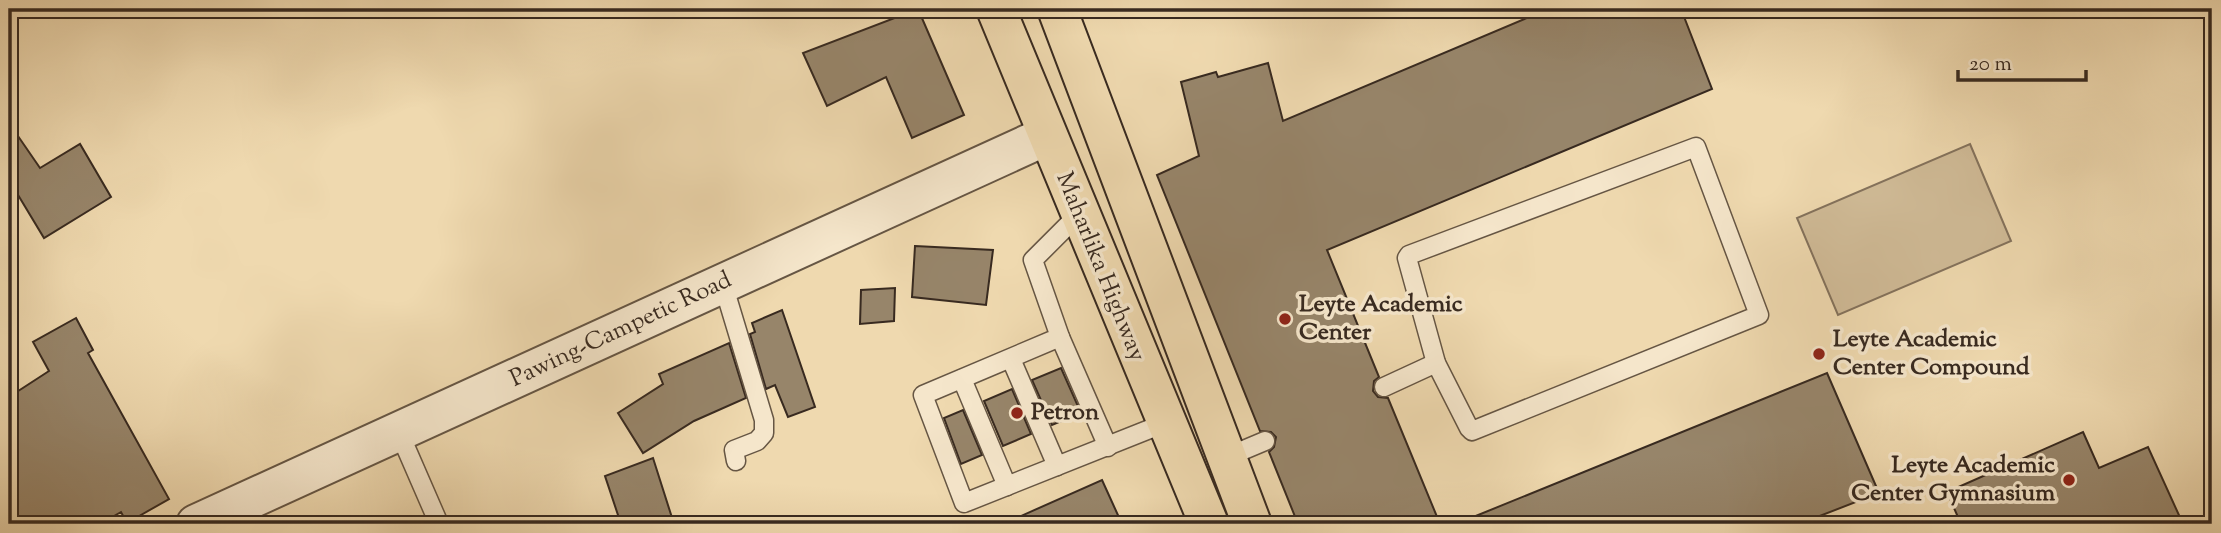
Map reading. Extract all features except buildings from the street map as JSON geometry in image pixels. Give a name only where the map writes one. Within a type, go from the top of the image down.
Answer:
[{"type":"highway","name":"Maharlika Highway","points":[[996,9],[1165,424],[1209,524]]},
{"type":"highway","name":"Maharlika Highway","points":[[1057,9],[1252,524]]},
{"type":"street","name":"Pawing-Campetic Road","points":[[196,524],[1046,136]]},
{"type":"lane","points":[[1696,147],[1759,315],[1472,430],[1436,363],[1407,258],[1409,255],[1696,147]]},
{"type":"lane","points":[[1079,214],[1033,260],[1060,337],[1108,447]]},
{"type":"lane","points":[[723,284],[764,420],[764,433],[757,441],[734,450],[736,461]]},
{"type":"lane","points":[[1060,337],[923,395],[964,503],[1165,424]]},
{"type":"lane","points":[[1011,359],[1057,466]]},
{"type":"lane","points":[[1384,387],[1436,363]]},
{"type":"lane","points":[[962,379],[1007,486]]},
{"type":"lane","points":[[399,432],[439,524]]},
{"type":"lane","points":[[1227,457],[1265,441]]},
{"type":"shaded area","points":[[1970,144],[2011,241],[1838,315],[1797,218]]},
{"type":"place","name":"Leyte Academic Center","points":[[1285,319]]},
{"type":"place","name":"Leyte Academic Center Compound","points":[[1819,354]]},
{"type":"place","name":"Petron","points":[[1017,413]]},
{"type":"place","name":"Leyte Academic Center Gymnasium","points":[[2069,480]]}]
